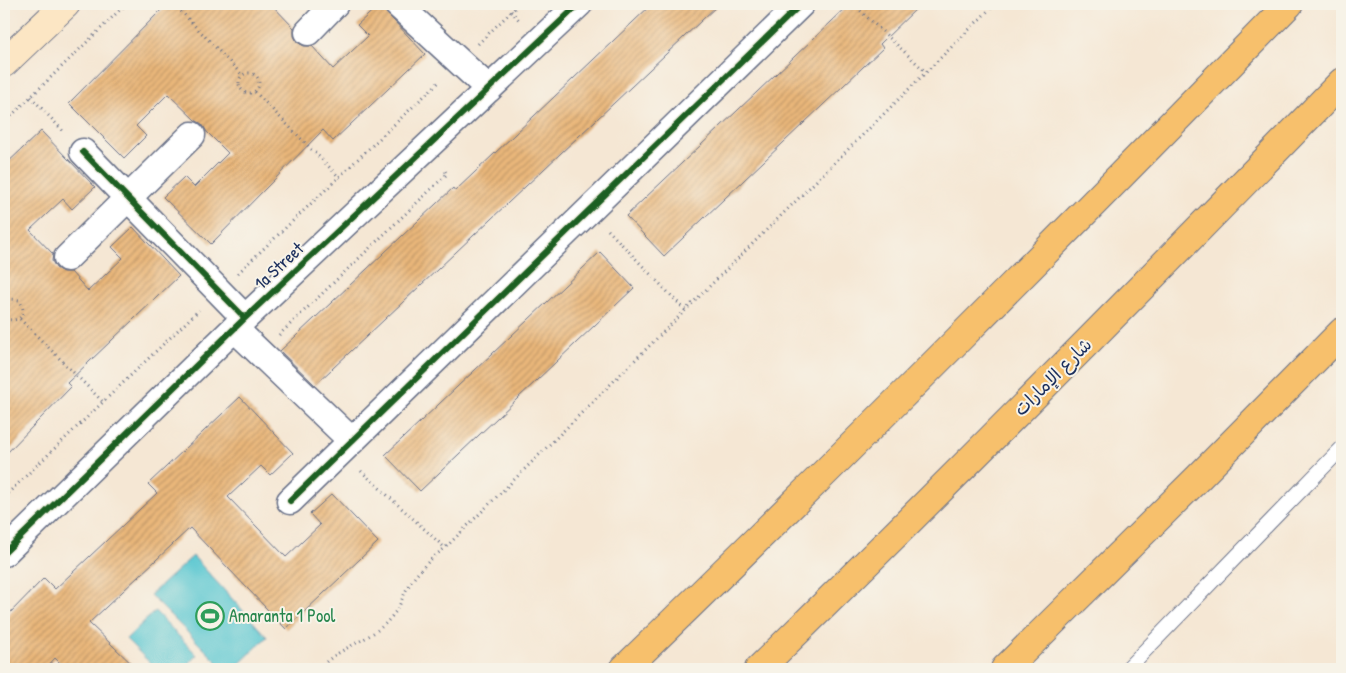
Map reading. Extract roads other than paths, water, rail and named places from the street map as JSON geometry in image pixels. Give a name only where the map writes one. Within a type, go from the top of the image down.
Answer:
[{"type":"highway","points":[[624,669],[930,369],[1289,4]]},
{"type":"highway","name":"شارع الإمارات","points":[[759,669],[1165,264],[1342,82]]},
{"type":"highway","points":[[1005,669],[1342,332]]},
{"type":"street","points":[[4,63],[66,4]]},
{"type":"street","points":[[308,32],[335,4]]},
{"type":"street","points":[[397,4],[489,89]]},
{"type":"street","name":"1a Street","points":[[4,552],[240,324],[579,4]]},
{"type":"street","points":[[290,501],[801,4]]},
{"type":"street","points":[[67,258],[192,135]]},
{"type":"street","points":[[82,152],[219,291],[240,324],[347,447]]},
{"type":"lane","points":[[1128,669],[1342,448]]},
{"type":"water","name":"Amaranta 1 Pool","points":[[193,556],[267,637],[234,669],[224,669],[150,595]]},
{"type":"water","points":[[155,611],[197,655],[183,669],[156,669],[126,639]]},
{"type":"place","name":"Amaranta 1 Pool","points":[[210,616]]}]
